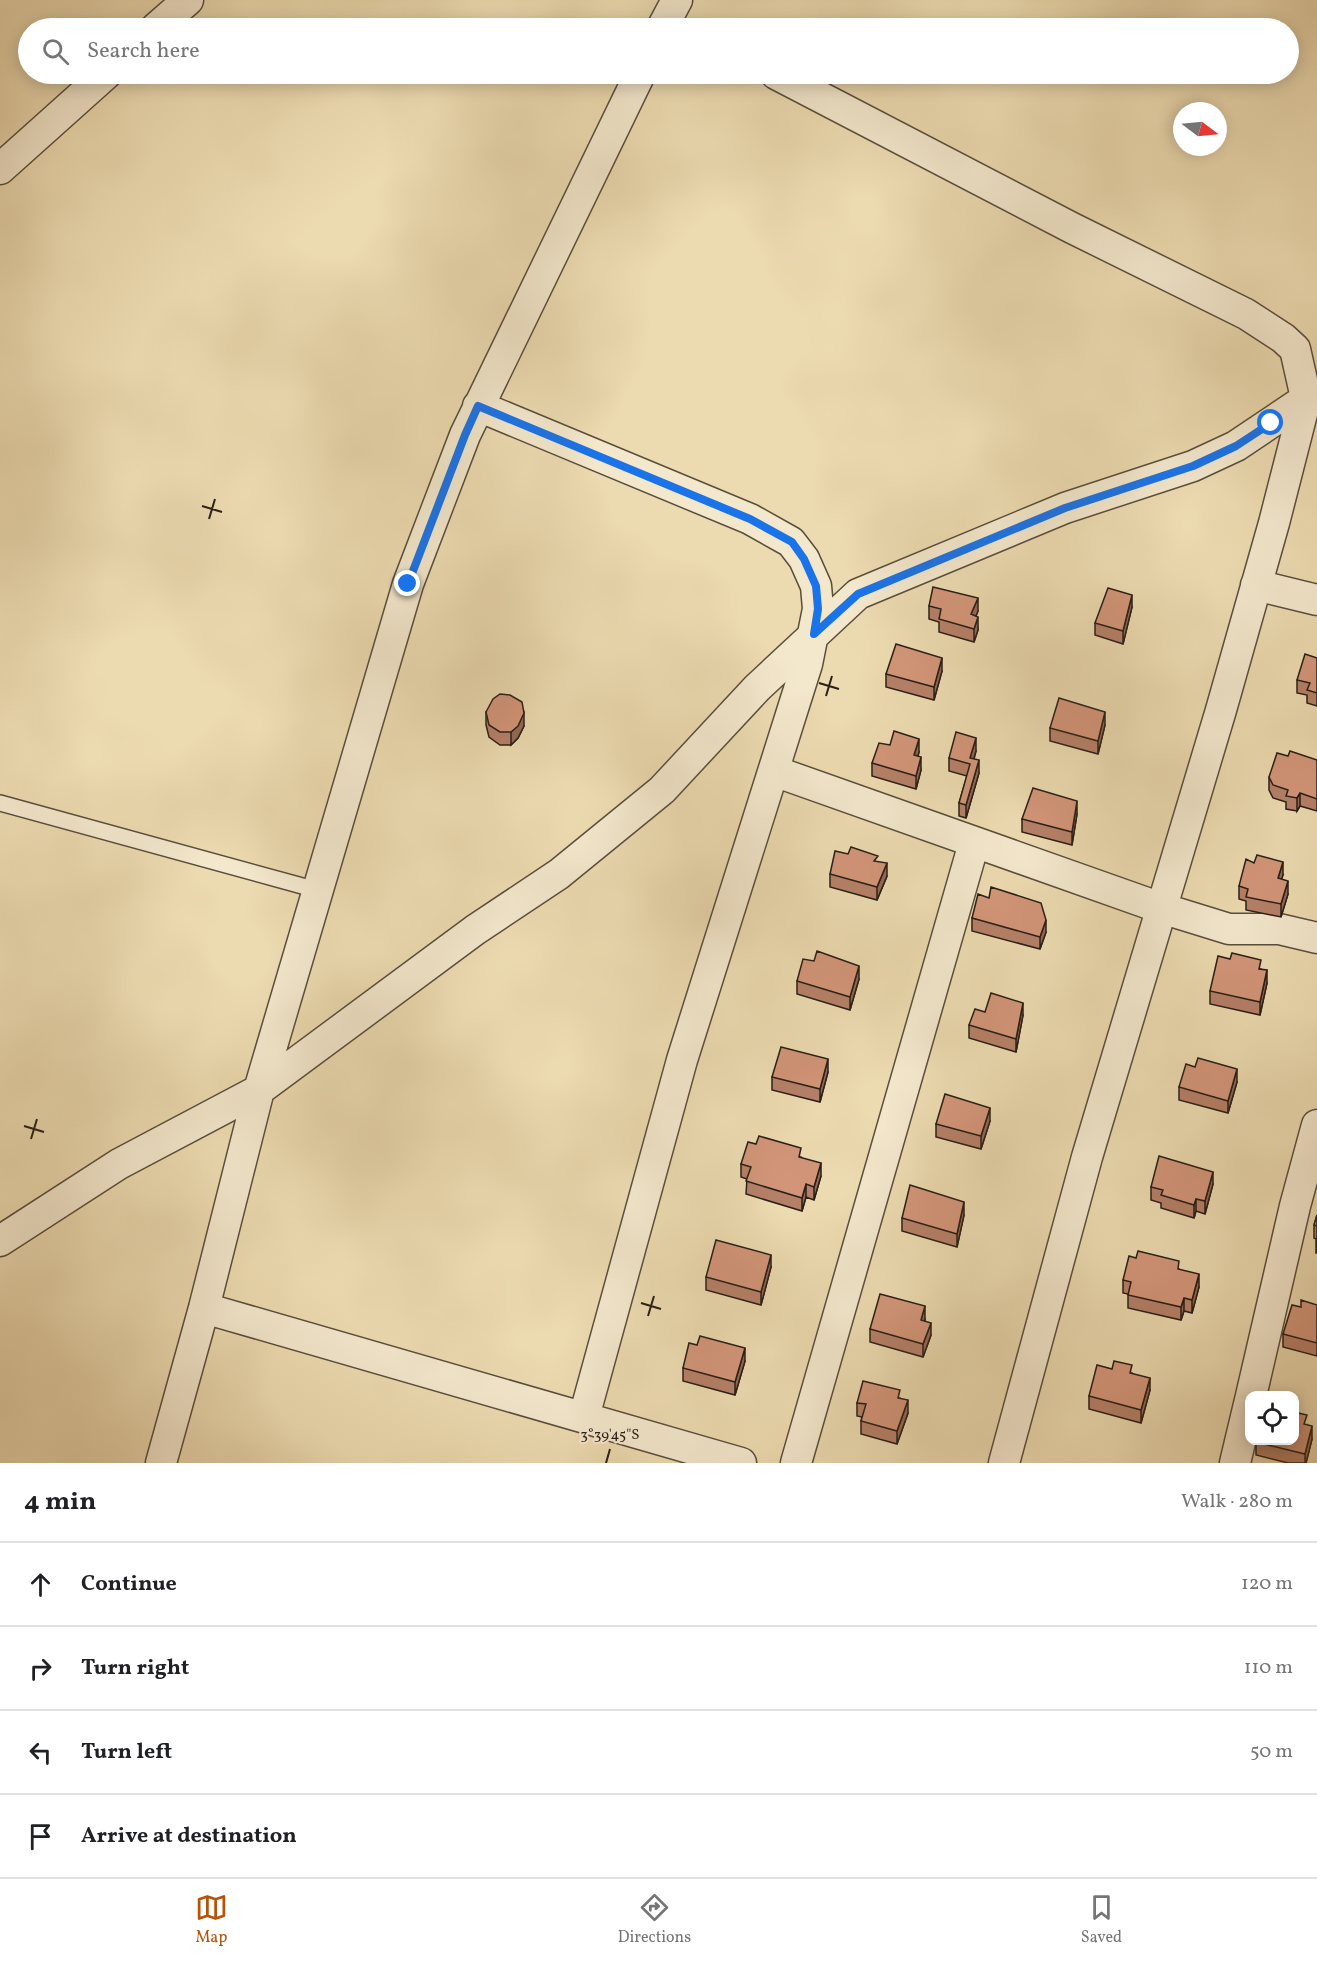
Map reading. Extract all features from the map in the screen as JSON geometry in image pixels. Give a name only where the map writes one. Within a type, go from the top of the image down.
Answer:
[{"type":"street","points":[[167,18],[188,0]]},
{"type":"street","points":[[0,169],[95,84]]},
{"type":"street","points":[[161,1463],[204,1308],[259,1090],[408,584],[478,406],[635,84]]},
{"type":"street","points":[[795,84],[1072,228],[1246,314],[1283,338],[1295,349],[1311,395],[1221,710],[1087,1157],[1004,1463]]},
{"type":"street","points":[[0,1241],[119,1164],[259,1090],[475,930],[559,874],[662,790],[757,688],[858,594],[1065,508],[1193,466],[1236,446],[1311,395]]},
{"type":"street","points":[[478,406],[750,519],[792,542],[804,559],[816,586],[818,609],[814,634],[774,771],[682,1060],[584,1417]]},
{"type":"street","points":[[1256,585],[1317,600]]},
{"type":"street","points":[[774,771],[1161,908],[1229,929],[1279,929],[1317,939]]},
{"type":"street","points":[[796,1463],[974,843]]},
{"type":"street","points":[[1252,1391],[1295,1206],[1317,1125]]},
{"type":"street","points":[[204,1308],[741,1463]]},
{"type":"street","points":[[1234,1463],[1245,1418]]},
{"type":"lane","points":[[0,803],[317,890]]},
{"type":"building","points":[[933,587],[978,598],[971,614],[978,617],[974,629],[939,619],[941,609],[929,606]]},
{"type":"building","points":[[1108,588],[1132,595],[1123,631],[1095,623]]},
{"type":"building","points":[[896,644],[942,658],[934,687],[886,674]]},
{"type":"building","points":[[1305,654],[1317,658],[1317,693],[1307,690],[1310,683],[1297,680]]},
{"type":"building","points":[[500,694],[510,695],[522,702],[524,713],[518,726],[511,732],[500,732],[489,725],[486,712],[493,699]]},
{"type":"building","points":[[1059,698],[1105,712],[1098,741],[1050,728]]},
{"type":"building","points":[[894,731],[919,739],[914,755],[921,757],[916,776],[872,763],[879,743],[890,745]]},
{"type":"building","points":[[956,732],[976,738],[970,758],[979,760],[966,805],[959,803],[970,764],[949,758]]},
{"type":"building","points":[[1290,751],[1317,760],[1317,799],[1300,793],[1297,798],[1286,796],[1288,790],[1273,785],[1269,777],[1277,753],[1288,756]]},
{"type":"building","points":[[1033,788],[1077,801],[1072,832],[1022,819]]},
{"type":"building","points":[[851,847],[878,856],[874,861],[887,863],[877,887],[830,874],[835,851],[848,854]]},
{"type":"building","points":[[1257,855],[1283,862],[1278,878],[1288,881],[1281,904],[1246,897],[1248,889],[1239,886],[1246,859],[1254,863]]},
{"type":"building","points":[[991,887],[1041,903],[1046,920],[1040,937],[972,918],[978,894],[989,898]]},
{"type":"building","points":[[817,951],[859,966],[850,997],[797,981],[803,959],[814,961]]},
{"type":"building","points":[[1232,953],[1261,960],[1259,969],[1267,970],[1260,1002],[1210,991],[1218,956],[1230,959]]},
{"type":"building","points":[[991,993],[1023,1003],[1016,1039],[969,1025],[975,1009],[985,1012]]},
{"type":"building","points":[[781,1047],[828,1059],[820,1089],[772,1077]]},
{"type":"building","points":[[1198,1058],[1237,1069],[1228,1101],[1179,1087],[1186,1064],[1195,1067]]},
{"type":"building","points":[[945,1094],[990,1108],[981,1136],[936,1124]]},
{"type":"building","points":[[759,1136],[801,1148],[799,1157],[821,1163],[814,1187],[806,1184],[802,1198],[746,1181],[751,1167],[741,1164],[748,1142],[756,1144]]},
{"type":"building","points":[[1159,1156],[1213,1172],[1205,1201],[1196,1199],[1194,1205],[1161,1195],[1163,1190],[1151,1187]]},
{"type":"building","points":[[910,1185],[964,1202],[957,1234],[902,1218]]},
{"type":"building","points":[[716,1240],[771,1255],[761,1292],[706,1277]]},
{"type":"building","points":[[1138,1251],[1179,1261],[1178,1269],[1199,1274],[1192,1300],[1184,1298],[1181,1307],[1128,1295],[1131,1282],[1123,1280],[1129,1256],[1136,1258]]},
{"type":"building","points":[[880,1294],[925,1306],[921,1320],[931,1323],[923,1344],[870,1329]]},
{"type":"building","points":[[1301,1300],[1317,1305],[1317,1343],[1283,1334],[1292,1305],[1301,1307]]},
{"type":"building","points":[[700,1336],[745,1348],[735,1382],[683,1368],[689,1343],[697,1345]]},
{"type":"building","points":[[1114,1361],[1132,1365],[1130,1373],[1150,1378],[1141,1410],[1089,1396],[1097,1365],[1112,1369]]},
{"type":"building","points":[[863,1381],[900,1390],[898,1398],[908,1400],[897,1431],[861,1421],[866,1404],[857,1403]]},
{"type":"building","points":[[1299,1413],[1307,1415],[1304,1424],[1312,1426],[1305,1454],[1268,1445],[1299,1445]]},
{"type":"route","points":[[408,584],[478,406],[750,519],[792,542],[804,559],[816,586],[818,609],[814,634],[858,594],[1065,508],[1193,466],[1236,446],[1271,423]]}]
